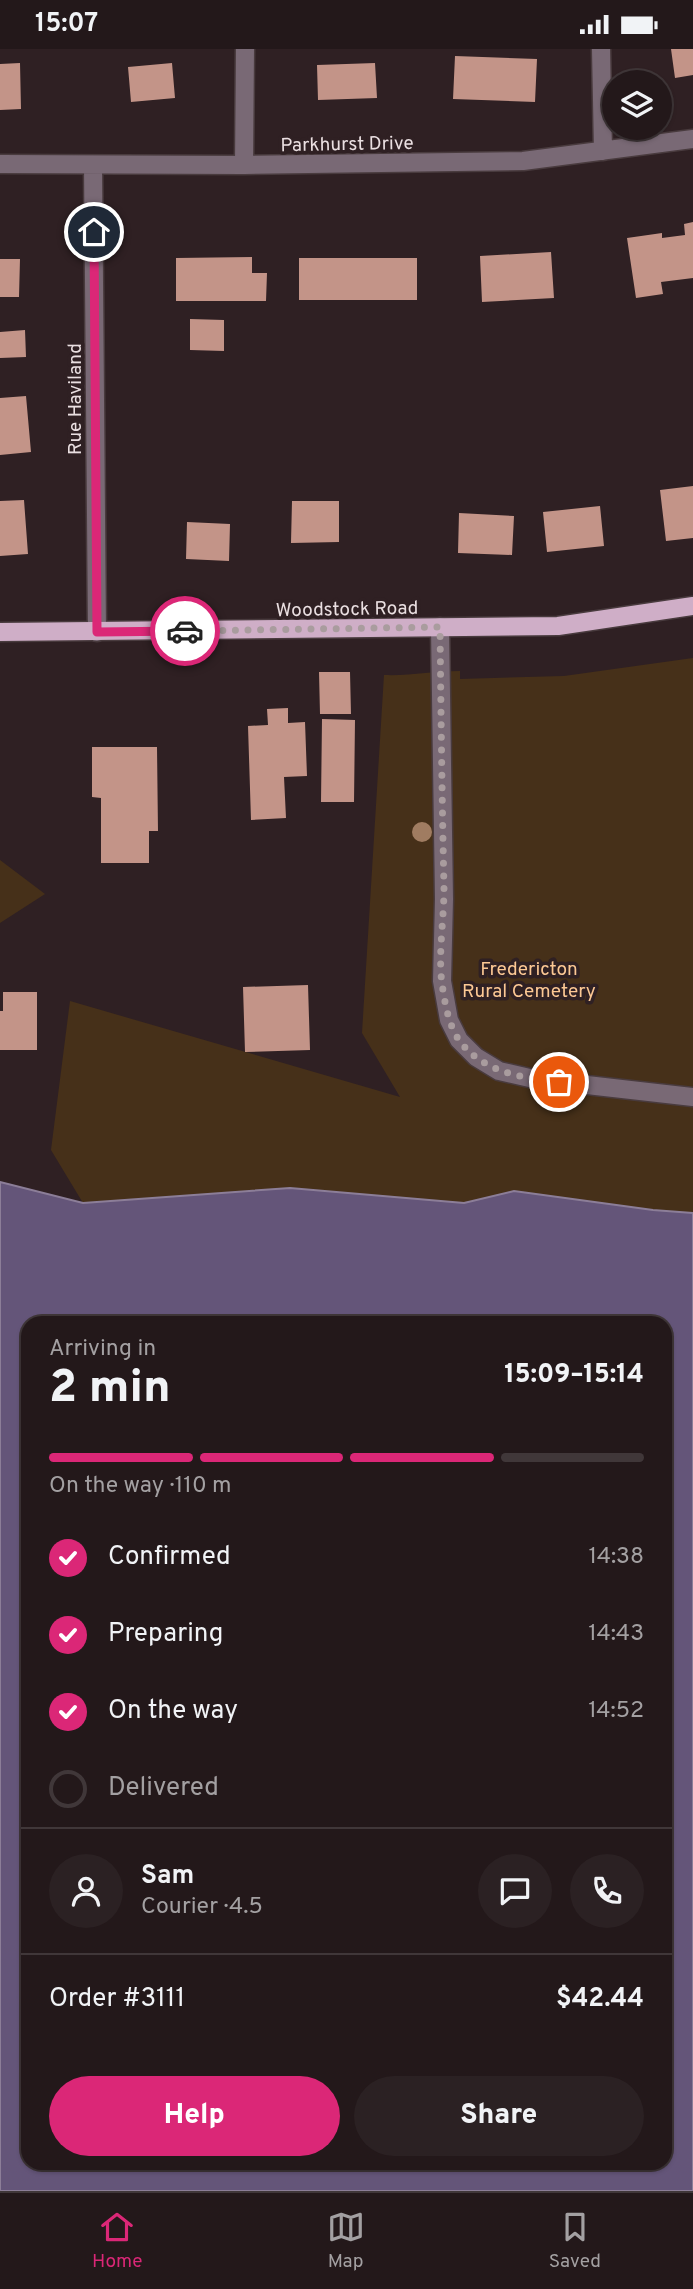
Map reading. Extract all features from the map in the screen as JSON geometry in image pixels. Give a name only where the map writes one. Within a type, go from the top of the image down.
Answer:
[{"type":"main road","name":"Woodstock Road","points":[[0,632],[558,626],[693,606]]},
{"type":"street","points":[[244,165],[245,49]]},
{"type":"street","points":[[601,49],[603,151]]},
{"type":"street","name":"Parkhurst Drive","points":[[0,164],[244,165],[523,161],[693,139]]},
{"type":"street","name":"Rue Haviland","points":[[93,165],[97,632]]},
{"type":"street","points":[[440,627],[444,899],[442,982],[449,1020],[459,1040],[476,1057],[499,1071],[534,1079],[693,1097]]},
{"type":"green space","name":"Fredericton Rural Cemetery","points":[[693,658],[693,1213],[514,1191],[464,1203],[290,1188],[83,1203],[51,1150],[70,1001],[400,1097],[362,1033],[384,675],[460,671],[460,679],[564,676]]},
{"type":"green space","points":[[0,860],[45,894],[0,923]]},
{"type":"shaded area","points":[[0,1182],[83,1203],[290,1188],[464,1203],[514,1191],[693,1213],[693,2191],[0,2191]]},
{"type":"building","points":[[671,49],[693,49],[693,75],[675,78]]},
{"type":"building","points":[[455,56],[537,59],[535,102],[453,99]]},
{"type":"building","points":[[20,63],[21,109],[0,110],[0,64]]},
{"type":"building","points":[[172,63],[175,98],[131,102],[128,67]]},
{"type":"building","points":[[375,63],[377,98],[318,100],[317,65]]},
{"type":"building","points":[[693,222],[693,278],[661,282],[663,294],[636,298],[627,238],[662,233],[662,238],[685,235],[684,224]]},
{"type":"building","points":[[551,252],[554,298],[482,302],[480,256]]},
{"type":"building","points":[[252,257],[252,273],[267,273],[266,301],[176,301],[176,258]]},
{"type":"building","points":[[299,258],[417,258],[417,300],[299,300]]},
{"type":"building","points":[[0,259],[20,259],[19,297],[0,297]]},
{"type":"building","points":[[190,319],[224,320],[224,351],[190,350]]},
{"type":"building","points":[[25,330],[26,357],[0,358],[0,332]]},
{"type":"building","points":[[26,396],[31,452],[0,455],[0,398]]},
{"type":"building","points":[[693,486],[693,538],[666,541],[660,490]]},
{"type":"building","points":[[24,500],[28,554],[0,556],[0,501]]},
{"type":"building","points":[[292,501],[339,501],[339,542],[291,543]]},
{"type":"building","points":[[600,506],[604,546],[547,552],[543,512]]},
{"type":"building","points":[[459,513],[514,516],[512,555],[458,553]]},
{"type":"building","points":[[187,522],[230,524],[229,561],[186,559]]},
{"type":"building","points":[[319,672],[350,672],[351,714],[320,714]]},
{"type":"building","points":[[288,708],[288,723],[305,722],[307,776],[284,777],[286,818],[251,820],[248,726],[268,725],[267,709]]},
{"type":"building","points":[[322,719],[355,720],[354,802],[321,802]]},
{"type":"building","points":[[92,747],[157,747],[158,831],[149,831],[149,863],[101,863],[101,798],[92,797]]},
{"type":"building","points":[[308,985],[310,1050],[245,1052],[243,987]]},
{"type":"building","points":[[3,992],[37,992],[37,1050],[0,1050]]},
{"type":"way so far","points":[[185,631],[440,627],[444,899],[442,982],[449,1020],[459,1040],[476,1057],[499,1071],[559,1082]]},
{"type":"route","points":[[94,232],[97,632],[185,631]]}]
